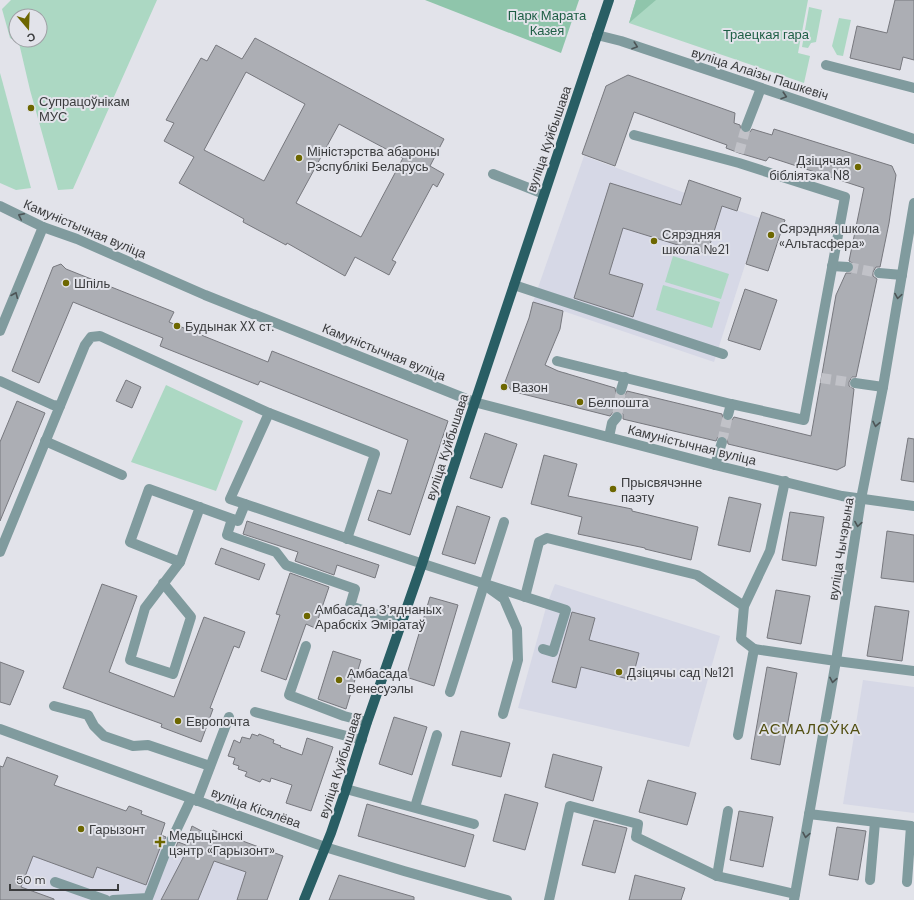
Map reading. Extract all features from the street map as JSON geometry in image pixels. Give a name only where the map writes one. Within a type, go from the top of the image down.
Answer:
[{"type":"main road","name":"вуліца Куйбышава","points":[[304,900],[346,789],[367,722],[422,564],[474,402],[609,0]]},
{"type":"street","name":"вуліца Алаізы Пашкевіч","points":[[597,35],[621,41],[914,139]]},
{"type":"street","points":[[826,65],[914,88]]},
{"type":"street","points":[[746,127],[760,88]]},
{"type":"street","points":[[557,361],[731,404],[804,420],[817,377],[832,266],[845,197],[739,158],[634,135]]},
{"type":"street","points":[[493,174],[544,194]]},
{"type":"street","name":"вуліца Чычэрына","points":[[795,897],[836,661],[861,499],[883,387],[902,275],[911,244],[914,203]]},
{"type":"street","name":"Камуністычная вуліца","points":[[0,206],[43,227],[77,239],[205,295],[474,402],[715,465],[842,496],[914,506]]},
{"type":"street","points":[[0,331],[43,227]]},
{"type":"street","points":[[832,266],[848,267]]},
{"type":"street","points":[[878,273],[902,275]]},
{"type":"street","points":[[514,285],[723,354]]},
{"type":"street","points":[[0,552],[45,441],[86,346],[91,337],[100,336],[269,413],[375,454],[347,539]]},
{"type":"street","points":[[621,390],[625,377]]},
{"type":"street","points":[[0,381],[53,405],[60,406]]},
{"type":"street","points":[[855,383],[883,387]]},
{"type":"street","points":[[728,415],[731,404]]},
{"type":"street","points":[[269,413],[230,499],[422,564],[566,610],[553,652],[543,649]]},
{"type":"street","points":[[609,437],[612,423],[618,417]]},
{"type":"street","points":[[45,441],[122,475]]},
{"type":"street","points":[[715,465],[722,442]]},
{"type":"street","points":[[785,481],[770,551],[744,606],[741,639],[754,649],[914,671]]},
{"type":"street","points":[[180,562],[130,542],[149,489],[238,521],[245,504]]},
{"type":"street","points":[[163,584],[191,618],[173,674],[130,660],[145,608],[163,584],[180,562],[200,507]]},
{"type":"street","points":[[232,519],[227,535],[276,552],[286,565],[355,589],[350,606],[402,623]]},
{"type":"street","points":[[450,692],[504,522]]},
{"type":"street","points":[[525,597],[539,542],[547,538],[697,575],[744,606]]},
{"type":"street","points":[[484,584],[504,599],[517,629],[518,660],[503,714]]},
{"type":"street","points":[[306,646],[289,696],[344,716],[367,722]]},
{"type":"street","points":[[738,735],[754,649]]},
{"type":"street","points":[[54,706],[88,715],[94,726],[104,736],[133,746],[148,745],[210,766]]},
{"type":"street","points":[[255,712],[362,740]]},
{"type":"street","points":[[113,900],[148,898],[165,854],[194,800],[210,766],[229,717]]},
{"type":"street","name":"вуліца Кісялёва","points":[[0,729],[325,847],[481,897],[507,900]]},
{"type":"street","points":[[415,807],[437,735]]},
{"type":"street","points":[[346,789],[474,824]]},
{"type":"street","points":[[549,900],[570,806],[638,824],[636,837],[717,876],[795,897]]},
{"type":"street","points":[[717,876],[728,811]]},
{"type":"street","points":[[809,814],[911,826],[907,882]]},
{"type":"street","points":[[870,880],[875,822]]},
{"type":"street","points":[[55,882],[106,900]]},
{"type":"shaded area","name":"Сярэдняя школа №21","points":[[584,156],[685,193],[760,218],[714,362],[533,302]]},
{"type":"shaded area","name":"Дзіцячы сад №121","points":[[555,584],[720,636],[689,747],[518,708],[547,604]]},
{"type":"shaded area","points":[[863,680],[914,687],[914,813],[843,804]]},
{"type":"shaded area","points":[[7,757],[58,776],[54,785],[126,811],[129,806],[142,811],[141,814],[165,823],[161,835],[168,838],[166,854],[283,856],[267,900],[0,900],[0,766],[3,767]]},
{"type":"green space","points":[[11,0],[157,0],[73,189],[58,190],[30,90],[20,48],[48,48],[48,8],[8,8],[8,31],[2,9]]},
{"type":"green space","name":"Парк Марата Казея","points":[[425,0],[579,0],[561,53]]},
{"type":"green space","name":"Траецкая гара","points":[[636,0],[808,0],[798,53],[810,56],[804,83],[629,23]]},
{"type":"green space","points":[[636,0],[656,0],[629,23]]},
{"type":"green space","points":[[809,7],[822,10],[816,42],[811,43],[808,48],[802,47]]},
{"type":"green space","points":[[839,18],[851,20],[843,56],[837,55],[832,46]]},
{"type":"green space","points":[[0,73],[31,188],[16,190],[0,183]]},
{"type":"green space","points":[[673,256],[729,274],[721,299],[665,282]]},
{"type":"green space","points":[[663,285],[720,302],[712,328],[656,310]]},
{"type":"green space","points":[[166,385],[243,421],[216,491],[131,462]]},
{"type":"building","points":[[895,0],[914,0],[914,60],[903,57],[900,70],[850,58],[857,26],[887,33]]},
{"type":"building","name":"Міністэрства абароны Рэспублікі Беларусь","points":[[255,38],[444,139],[430,166],[444,174],[437,187],[433,184],[392,260],[396,262],[389,275],[355,257],[345,276],[287,243],[286,245],[243,222],[244,219],[179,183],[194,157],[164,141],[174,123],[166,120],[201,58],[207,61],[216,45],[242,59]],"holes":[[[246,72],[305,104],[264,181],[204,150]],[[339,124],[403,158],[361,237],[296,203]]]},
{"type":"building","points":[[628,75],[735,113],[734,123],[740,125],[741,131],[744,133],[750,132],[752,129],[772,135],[774,129],[892,166],[896,175],[889,223],[880,267],[876,267],[873,272],[873,276],[877,279],[856,377],[852,377],[849,382],[849,386],[854,389],[845,466],[837,470],[728,444],[727,438],[724,436],[718,437],[716,441],[627,420],[623,419],[623,414],[618,411],[614,411],[610,416],[515,392],[512,391],[505,382],[529,318],[533,302],[563,311],[560,329],[545,365],[558,371],[615,388],[616,394],[619,396],[625,395],[627,391],[722,414],[723,419],[727,421],[732,420],[734,417],[811,436],[836,295],[846,273],[851,273],[854,268],[854,264],[849,261],[864,188],[769,157],[766,161],[739,153],[726,148],[727,145],[634,112],[615,166],[582,154],[606,86]]},
{"type":"building","points":[[689,180],[741,198],[737,211],[722,206],[707,254],[623,228],[609,274],[643,284],[633,317],[574,298],[610,183],[681,205]]},
{"type":"building","points":[[762,212],[785,220],[768,271],[746,264]]},
{"type":"building","points":[[61,264],[66,269],[174,312],[169,322],[268,362],[272,351],[448,421],[410,535],[368,520],[378,490],[391,494],[408,440],[260,381],[258,385],[160,346],[163,338],[73,302],[39,383],[12,371],[53,267]]},
{"type":"building","points":[[745,289],[777,300],[760,350],[728,340]]},
{"type":"building","points":[[126,380],[141,387],[132,408],[116,401]]},
{"type":"building","points":[[17,401],[45,413],[0,521],[0,442]]},
{"type":"building","points":[[485,433],[517,444],[502,488],[470,478]]},
{"type":"building","points":[[908,438],[914,439],[914,482],[901,480]]},
{"type":"building","points":[[544,455],[577,464],[568,496],[632,509],[632,511],[698,527],[691,560],[645,548],[578,534],[582,517],[531,504]]},
{"type":"building","points":[[729,497],[761,504],[750,552],[718,545]]},
{"type":"building","points":[[457,506],[490,517],[475,564],[442,554]]},
{"type":"building","points":[[790,512],[824,517],[816,566],[782,560]]},
{"type":"building","points":[[247,521],[379,565],[375,578],[337,565],[334,575],[295,561],[298,552],[243,534]]},
{"type":"building","points":[[887,531],[914,535],[914,582],[881,578]]},
{"type":"building","points":[[221,548],[265,564],[259,580],[215,564]]},
{"type":"building","points":[[290,573],[329,587],[315,628],[306,624],[286,680],[261,671],[280,615],[276,614]]},
{"type":"building","points":[[102,584],[137,596],[109,672],[174,697],[204,617],[245,632],[239,648],[234,646],[210,708],[213,709],[201,742],[161,727],[162,724],[63,688]]},
{"type":"building","points":[[776,590],[810,596],[801,644],[767,638]]},
{"type":"building","points":[[430,597],[458,605],[434,686],[406,677]]},
{"type":"building","points":[[875,606],[909,611],[902,661],[867,656]]},
{"type":"building","points":[[572,612],[595,618],[589,640],[639,653],[632,680],[581,667],[576,688],[552,682]]},
{"type":"building","name":"Амбасада Венесуэлы","points":[[333,651],[361,660],[346,709],[318,699]]},
{"type":"building","points":[[0,662],[24,671],[10,705],[0,702]]},
{"type":"building","points":[[767,667],[797,673],[780,765],[751,759]]},
{"type":"building","points":[[394,717],[427,727],[412,775],[379,764]]},
{"type":"building","points":[[461,731],[510,743],[501,777],[452,765]]},
{"type":"building","points":[[252,734],[258,736],[259,734],[274,740],[273,743],[281,746],[280,747],[302,755],[307,738],[333,747],[311,811],[286,803],[292,785],[271,778],[270,782],[262,779],[260,782],[245,776],[247,772],[238,769],[239,766],[233,764],[235,758],[228,756],[234,740],[240,743],[242,737],[250,739]]},
{"type":"building","points":[[553,754],[602,767],[593,801],[545,787]]},
{"type":"building","name":"Гарызонт","points":[[7,757],[58,776],[54,785],[126,811],[129,806],[142,811],[141,814],[165,823],[161,835],[166,837],[160,848],[146,885],[97,867],[93,878],[33,856],[21,887],[54,900],[0,900],[0,766],[3,767]]},
{"type":"building","points":[[648,780],[696,793],[687,825],[639,812]]},
{"type":"building","points":[[505,794],[538,803],[525,850],[493,841]]},
{"type":"building","points":[[367,804],[474,835],[465,867],[358,836]]},
{"type":"building","points":[[739,811],[773,817],[763,867],[730,860]]},
{"type":"building","points":[[594,820],[627,828],[615,873],[582,865]]},
{"type":"building","points":[[192,826],[211,836],[213,830],[283,856],[267,900],[237,900],[246,872],[214,861],[198,900],[161,900],[184,856],[173,853],[178,842],[186,845]]},
{"type":"building","points":[[837,827],[866,831],[858,880],[829,875]]},
{"type":"building","points":[[339,875],[414,897],[414,900],[329,900]]},
{"type":"building","points":[[635,875],[685,888],[681,900],[629,900]]},
{"type":"tunnel","points":[[739,153],[746,127]]},
{"type":"tunnel","points":[[848,267],[879,273]]},
{"type":"tunnel","points":[[821,378],[855,383]]},
{"type":"tunnel","points":[[617,417],[621,390]]},
{"type":"tunnel","points":[[722,442],[728,415]]},
{"type":"place","name":"Супрацоўнікам МУС","points":[[31,108]]},
{"type":"place","name":"Міністэрства абароны Рэспублікі Беларусь","points":[[299,158]]},
{"type":"place","name":"Дзіцячая бібліятэка N8","points":[[858,167]]},
{"type":"place","name":"Сярэдняя школа «Альтасфера»","points":[[771,235]]},
{"type":"place","name":"Сярэдняя школа №21","points":[[654,241]]},
{"type":"place","name":"Шпіль","points":[[66,283]]},
{"type":"place","name":"Будынак XX ст.","points":[[177,326]]},
{"type":"place","name":"Вазон","points":[[504,387]]},
{"type":"place","name":"Белпошта","points":[[580,402]]},
{"type":"place","name":"Прысвячэнне паэту","points":[[613,489]]},
{"type":"place","name":"Амбасада Зʼяднаных Арабскіх Эміратаў","points":[[307,616]]},
{"type":"place","name":"Дзіцячы сад №121","points":[[619,672]]},
{"type":"place","name":"Амбасада Венесуэлы","points":[[339,680]]},
{"type":"place","name":"Европочта","points":[[178,721]]},
{"type":"place","name":"Гарызонт","points":[[81,829]]},
{"type":"place","name":"Медыцынскі цэнтр «Гарызонт»","points":[[160,842]]},
{"type":"district","name":"АСМАЛОЎКА","points":[[810,729]]}]
